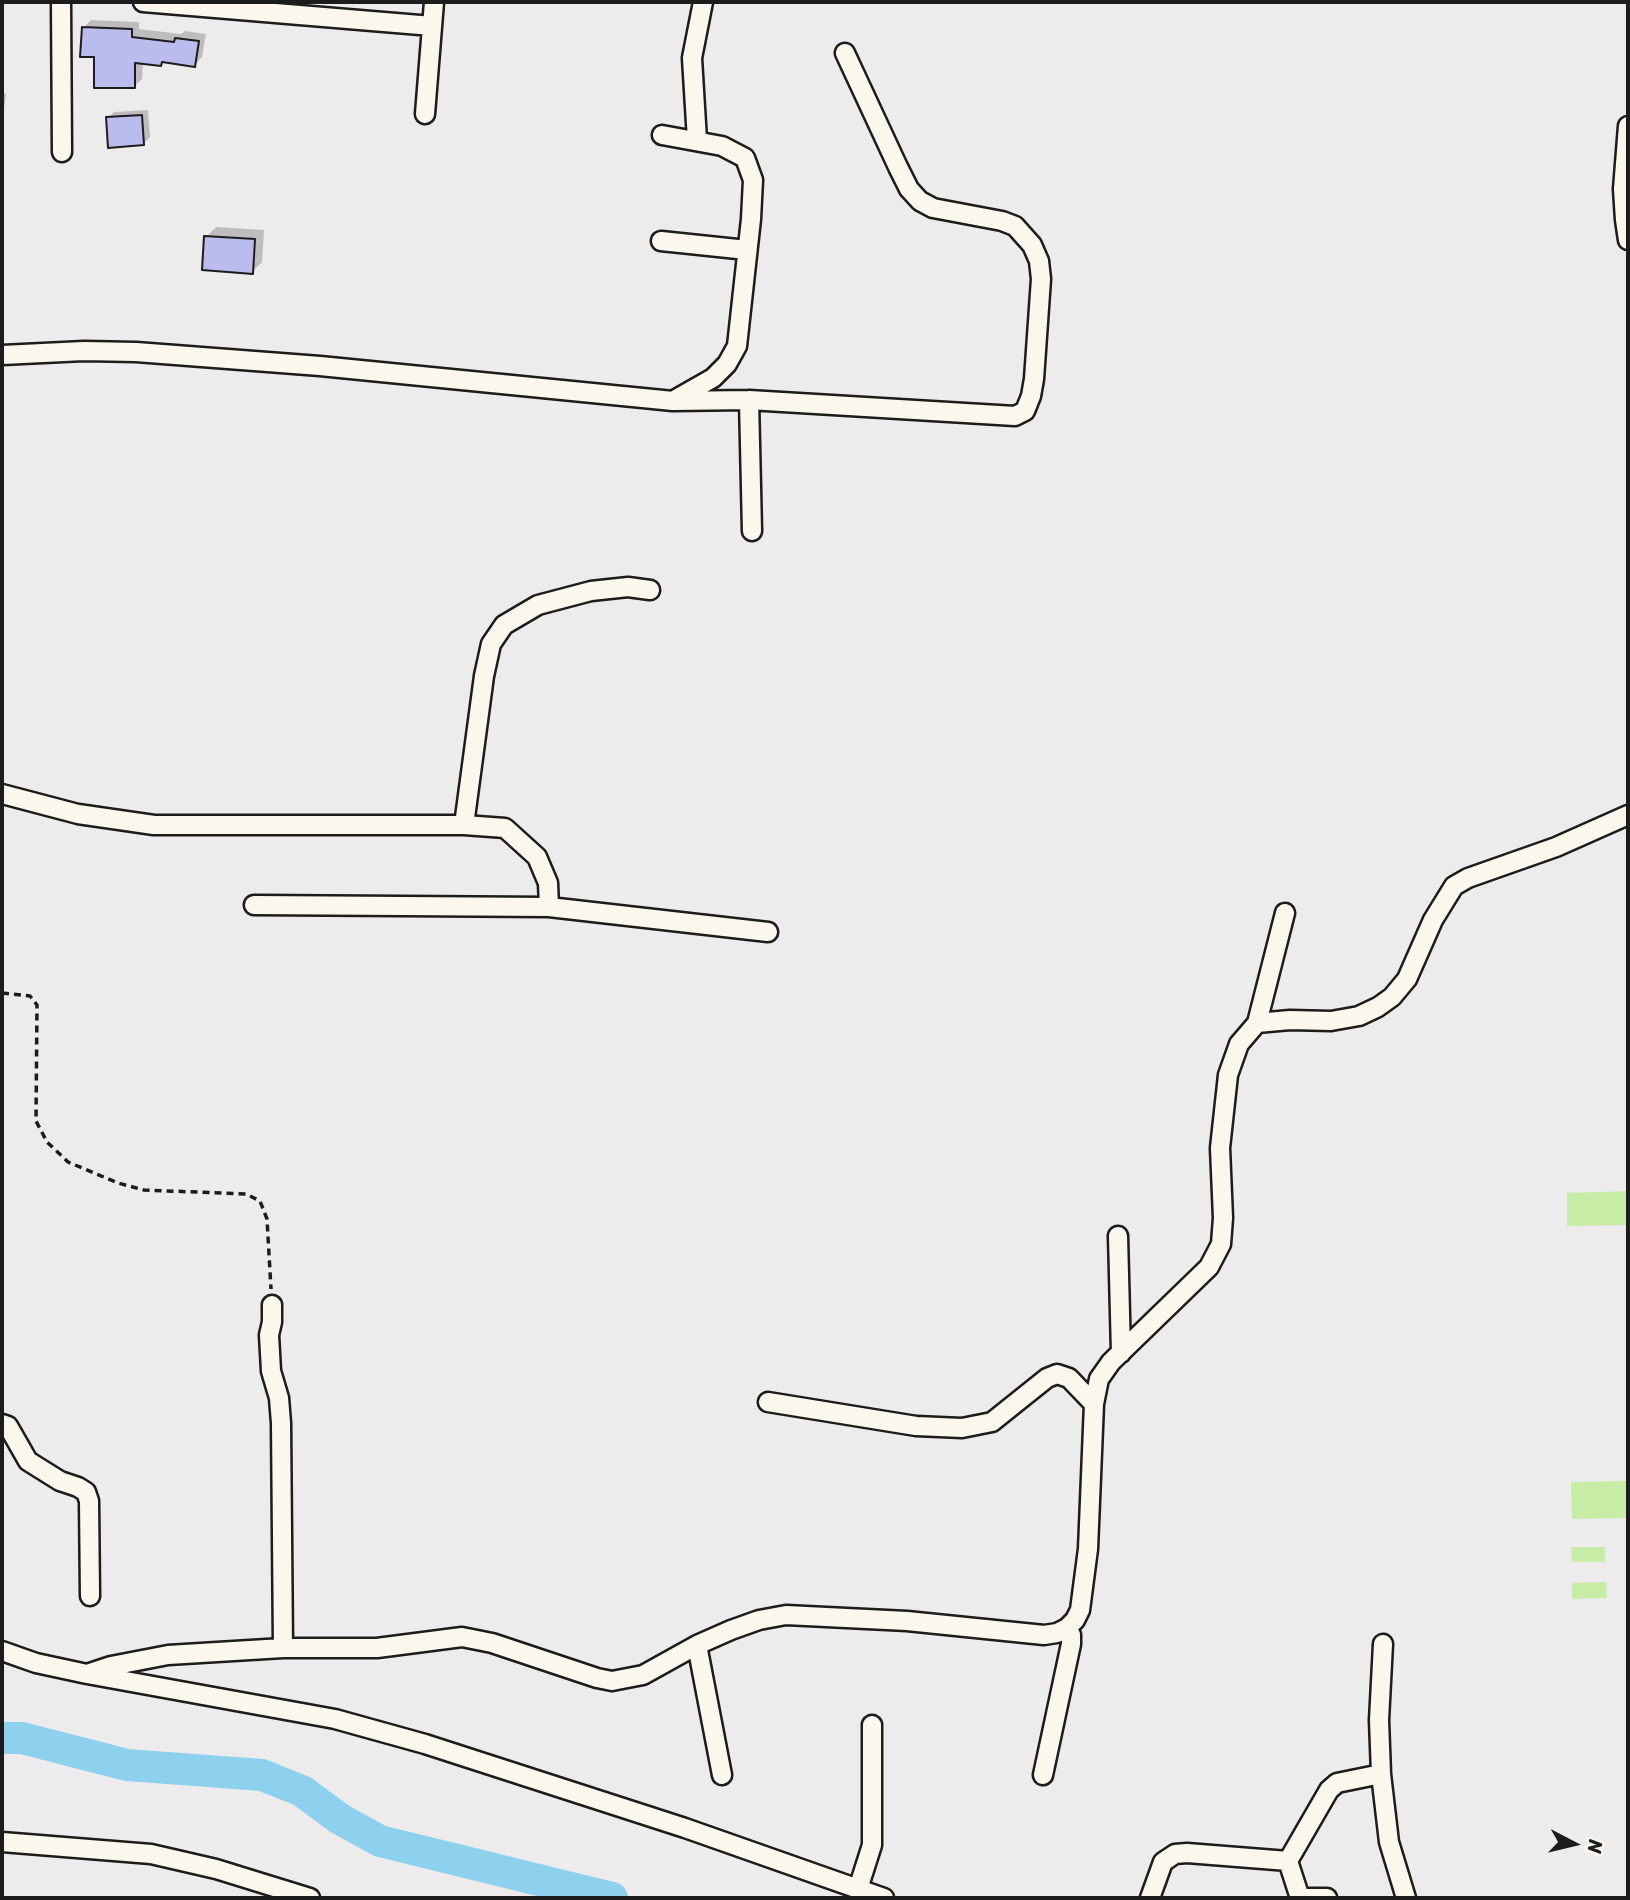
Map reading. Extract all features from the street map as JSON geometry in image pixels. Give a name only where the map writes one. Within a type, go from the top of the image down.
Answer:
[{"type":"street","points":[[61,2],[62,152]]},
{"type":"street","points":[[144,2],[432,26]]},
{"type":"street","points":[[425,114],[434,2]]},
{"type":"street","points":[[697,140],[692,58],[703,2]]},
{"type":"street","points":[[2,355],[85,351],[135,352],[320,366],[673,401],[749,400],[1015,416],[1025,411],[1031,396],[1041,279],[1039,261],[1032,245],[1015,226],[933,208],[920,201],[909,188],[898,167],[845,53]]},
{"type":"street","points":[[1628,126],[1623,189],[1628,240]]},
{"type":"street","points":[[662,135],[722,146],[745,158],[753,180],[737,346],[727,364],[713,378],[673,401]]},
{"type":"street","points":[[661,241],[747,250]]},
{"type":"street","points":[[749,400],[752,531]]},
{"type":"street","points":[[464,825],[484,676],[491,643],[504,625],[538,605],[591,591],[628,587],[650,590]]},
{"type":"street","points":[[2,794],[78,814],[154,825],[464,825],[505,828],[537,858],[548,883],[549,907]]},
{"type":"street","points":[[1258,1023],[1290,1020],[1331,1021],[1359,1016],[1378,1007],[1392,997],[1407,979],[1433,920],[1454,886],[1468,877],[1556,847],[1628,815]]},
{"type":"street","points":[[254,905],[549,907],[768,932]]},
{"type":"street","points":[[87,1674],[110,1666],[169,1655],[283,1648],[377,1648],[461,1637],[492,1643],[612,1681],[643,1675],[697,1644],[759,1620],[786,1615],[907,1621],[1044,1635],[1067,1628],[1080,1610],[1086,1561],[1094,1404],[1100,1379],[1121,1353],[1209,1267],[1221,1244],[1223,1218],[1220,1148],[1228,1075],[1239,1044],[1258,1023],[1285,913]]},
{"type":"street","points":[[1118,1236],[1121,1353]]},
{"type":"street","points":[[272,1305],[269,1335],[271,1371],[279,1398],[281,1423],[283,1648]]},
{"type":"street","points":[[768,1402],[916,1426],[962,1428],[992,1422],[1047,1378],[1057,1374],[1069,1378],[1094,1404]]},
{"type":"street","points":[[2,1424],[8,1426],[28,1461],[60,1481],[86,1492],[89,1501],[90,1596]]},
{"type":"street","points":[[1043,1775],[1071,1644],[1067,1628]]},
{"type":"street","points":[[697,1644],[722,1775]]},
{"type":"street","points":[[1383,1644],[1379,1720],[1381,1774],[1389,1842],[1406,1898]]},
{"type":"street","points":[[2,1651],[36,1663],[87,1674],[335,1719],[425,1744],[685,1828],[884,1898]]},
{"type":"street","points":[[858,1889],[872,1846],[872,1725]]},
{"type":"street","points":[[1327,1898],[1300,1898],[1288,1861],[1329,1790],[1337,1783],[1381,1774]]},
{"type":"street","points":[[2,1842],[151,1854],[216,1869],[310,1898]]},
{"type":"street","points":[[1150,1898],[1158,1870],[1163,1862],[1175,1854],[1288,1861]]},
{"type":"path","points":[[2,993],[30,996],[37,1005],[36,1121],[47,1142],[68,1162],[131,1187],[144,1190],[246,1194],[260,1201],[267,1219],[272,1305]]},
{"type":"green space","points":[[1628,1191],[1628,1225],[1567,1226],[1567,1193]]},
{"type":"green space","points":[[1628,1481],[1628,1518],[1572,1519],[1571,1482]]},
{"type":"green space","points":[[1571,1547],[1605,1547],[1605,1562],[1572,1562]]},
{"type":"green space","points":[[1606,1582],[1607,1598],[1572,1599],[1572,1583]]},
{"type":"building","points":[[82,27],[132,29],[132,37],[174,42],[175,38],[199,41],[195,67],[162,62],[161,66],[135,63],[135,88],[94,88],[94,57],[80,57]]},
{"type":"building","points":[[142,115],[144,145],[108,148],[106,117]]},
{"type":"building","points":[[204,236],[255,239],[253,274],[202,270]]},
{"type":"waterway","points":[[2,1738],[22,1738],[127,1765],[262,1775],[302,1791],[340,1819],[380,1841],[612,1898]]}]
